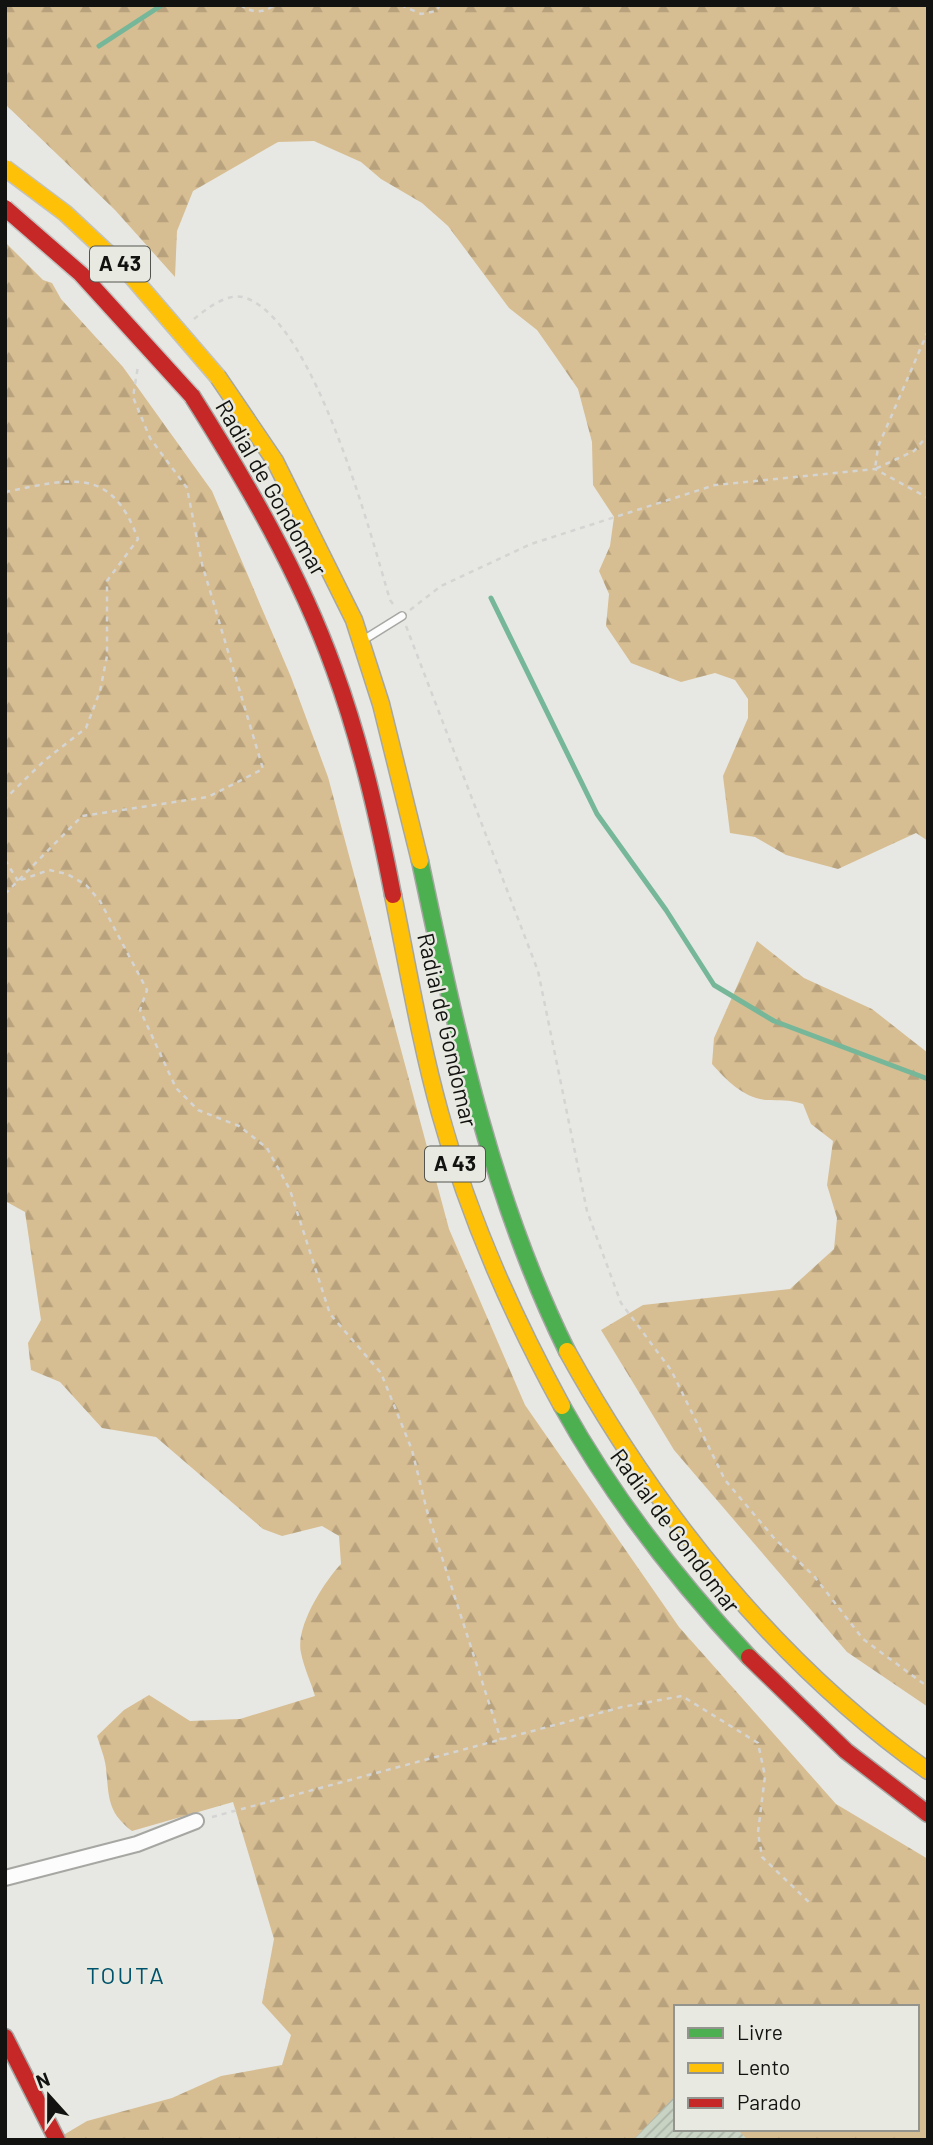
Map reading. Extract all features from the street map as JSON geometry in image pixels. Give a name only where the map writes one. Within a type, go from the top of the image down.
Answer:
[{"type":"main road","name":"Radial de Gondomar","points":[[5,169],[65,213],[127,271],[218,377],[277,466],[362,642],[398,762],[455,1028],[480,1125],[516,1235],[553,1326],[596,1410],[673,1521],[726,1584],[847,1705],[928,1771]]},
{"type":"main road","name":"Radial de Gondomar","points":[[5,208],[46,240],[105,295],[192,396],[237,464],[301,583],[328,652],[364,766],[421,1035],[454,1161],[500,1286],[560,1408],[601,1476],[645,1537],[693,1599],[741,1653],[806,1717],[892,1789],[928,1815]]},
{"type":"main road","points":[[5,2037],[57,2140]]},
{"type":"street","points":[[5,1878],[137,1844],[196,1821]]},
{"type":"lane","points":[[362,642],[402,616]]},
{"type":"path","points":[[240,5],[252,12],[265,11],[275,5]]},
{"type":"path","points":[[401,5],[421,14],[436,11],[440,5]]},
{"type":"path","points":[[187,326],[207,309],[227,299],[244,297],[271,313],[304,361],[335,428],[368,524],[390,600],[402,616],[538,971],[587,1211],[621,1303],[671,1370],[725,1480],[774,1538],[814,1576],[863,1639],[928,1688]]},
{"type":"path","points":[[874,469],[878,447],[928,331]]},
{"type":"path","points":[[5,894],[82,816],[208,797],[263,769],[202,564],[187,488],[150,438],[133,397],[136,368],[146,359]]},
{"type":"path","points":[[402,616],[441,586],[531,544],[715,485],[874,469],[914,451],[928,435]]},
{"type":"path","points":[[874,469],[928,498]]},
{"type":"path","points":[[5,492],[83,481],[108,490],[129,514],[138,540],[107,582],[107,656],[100,691],[86,728],[44,761],[5,799]]},
{"type":"path","points":[[5,860],[18,881]]},
{"type":"path","points":[[18,881],[49,870],[67,874],[86,885],[100,901],[147,990],[140,1010],[176,1088],[198,1110],[239,1126],[267,1148],[290,1190],[330,1314],[381,1373],[412,1450],[427,1511],[501,1740]]},
{"type":"path","points":[[196,1821],[622,1707],[682,1696],[758,1743],[765,1776],[758,1832],[762,1857],[812,1905]]},
{"type":"green space","points":[[5,5],[928,5],[928,841],[916,833],[838,869],[786,855],[755,837],[730,833],[723,776],[748,718],[748,699],[735,680],[715,673],[681,682],[631,663],[606,626],[609,594],[599,571],[610,546],[614,517],[593,485],[592,442],[578,389],[537,330],[509,308],[448,226],[422,203],[381,179],[361,162],[314,141],[278,142],[193,191],[177,231],[175,277],[115,210],[5,104]]},
{"type":"green space","points":[[5,242],[43,280],[52,283],[61,299],[123,367],[212,491],[291,677],[328,777],[449,1229],[525,1405],[679,1627],[836,1804],[928,1859],[928,2140],[55,2140],[87,2121],[172,2098],[221,2076],[282,2065],[291,2035],[262,2003],[274,1939],[233,1802],[132,1831],[118,1817],[111,1803],[105,1764],[97,1736],[124,1710],[149,1695],[190,1721],[240,1719],[315,1696],[301,1653],[302,1631],[312,1605],[341,1564],[339,1536],[322,1526],[282,1536],[263,1529],[156,1437],[102,1428],[60,1382],[31,1370],[28,1343],[41,1320],[25,1212],[5,1201]]},
{"type":"green space","points":[[757,941],[804,978],[872,1009],[928,1053],[928,1707],[847,1652],[674,1450],[601,1330],[643,1305],[790,1289],[834,1249],[837,1218],[827,1185],[833,1141],[811,1124],[803,1104],[750,1096],[729,1082],[712,1064],[714,1038]]},
{"type":"building","points":[[674,2097],[674,2131],[739,2131],[748,2140],[633,2140]]},
{"type":"waterway","points":[[99,46],[162,5]]},
{"type":"waterway","points":[[491,598],[597,814],[666,910],[714,985],[774,1021],[928,1079]]},
{"type":"traffic: fast","points":[[420,861],[462,1049],[496,1172],[540,1292],[567,1351]]},
{"type":"traffic: fast","points":[[562,1406],[603,1473],[648,1537],[749,1657]]},
{"type":"traffic: slow","points":[[5,168],[65,213],[127,271],[218,377]]},
{"type":"traffic: slow","points":[[218,377],[275,461],[354,620],[381,704],[420,861]]},
{"type":"traffic: slow","points":[[393,895],[426,1059],[451,1151],[492,1263],[562,1406]]},
{"type":"traffic: slow","points":[[567,1351],[640,1469],[680,1526],[724,1581],[770,1633],[820,1682],[872,1729],[928,1771]]},
{"type":"traffic: jam","points":[[5,208],[81,274],[192,396]]},
{"type":"traffic: jam","points":[[192,396],[270,529],[320,633],[361,753],[393,895]]},
{"type":"traffic: jam","points":[[749,1657],[846,1751],[928,1814]]},
{"type":"traffic: jam","points":[[5,2037],[57,2140]]},
{"type":"district","name":"TOUTA","points":[[126,1976]]}]
